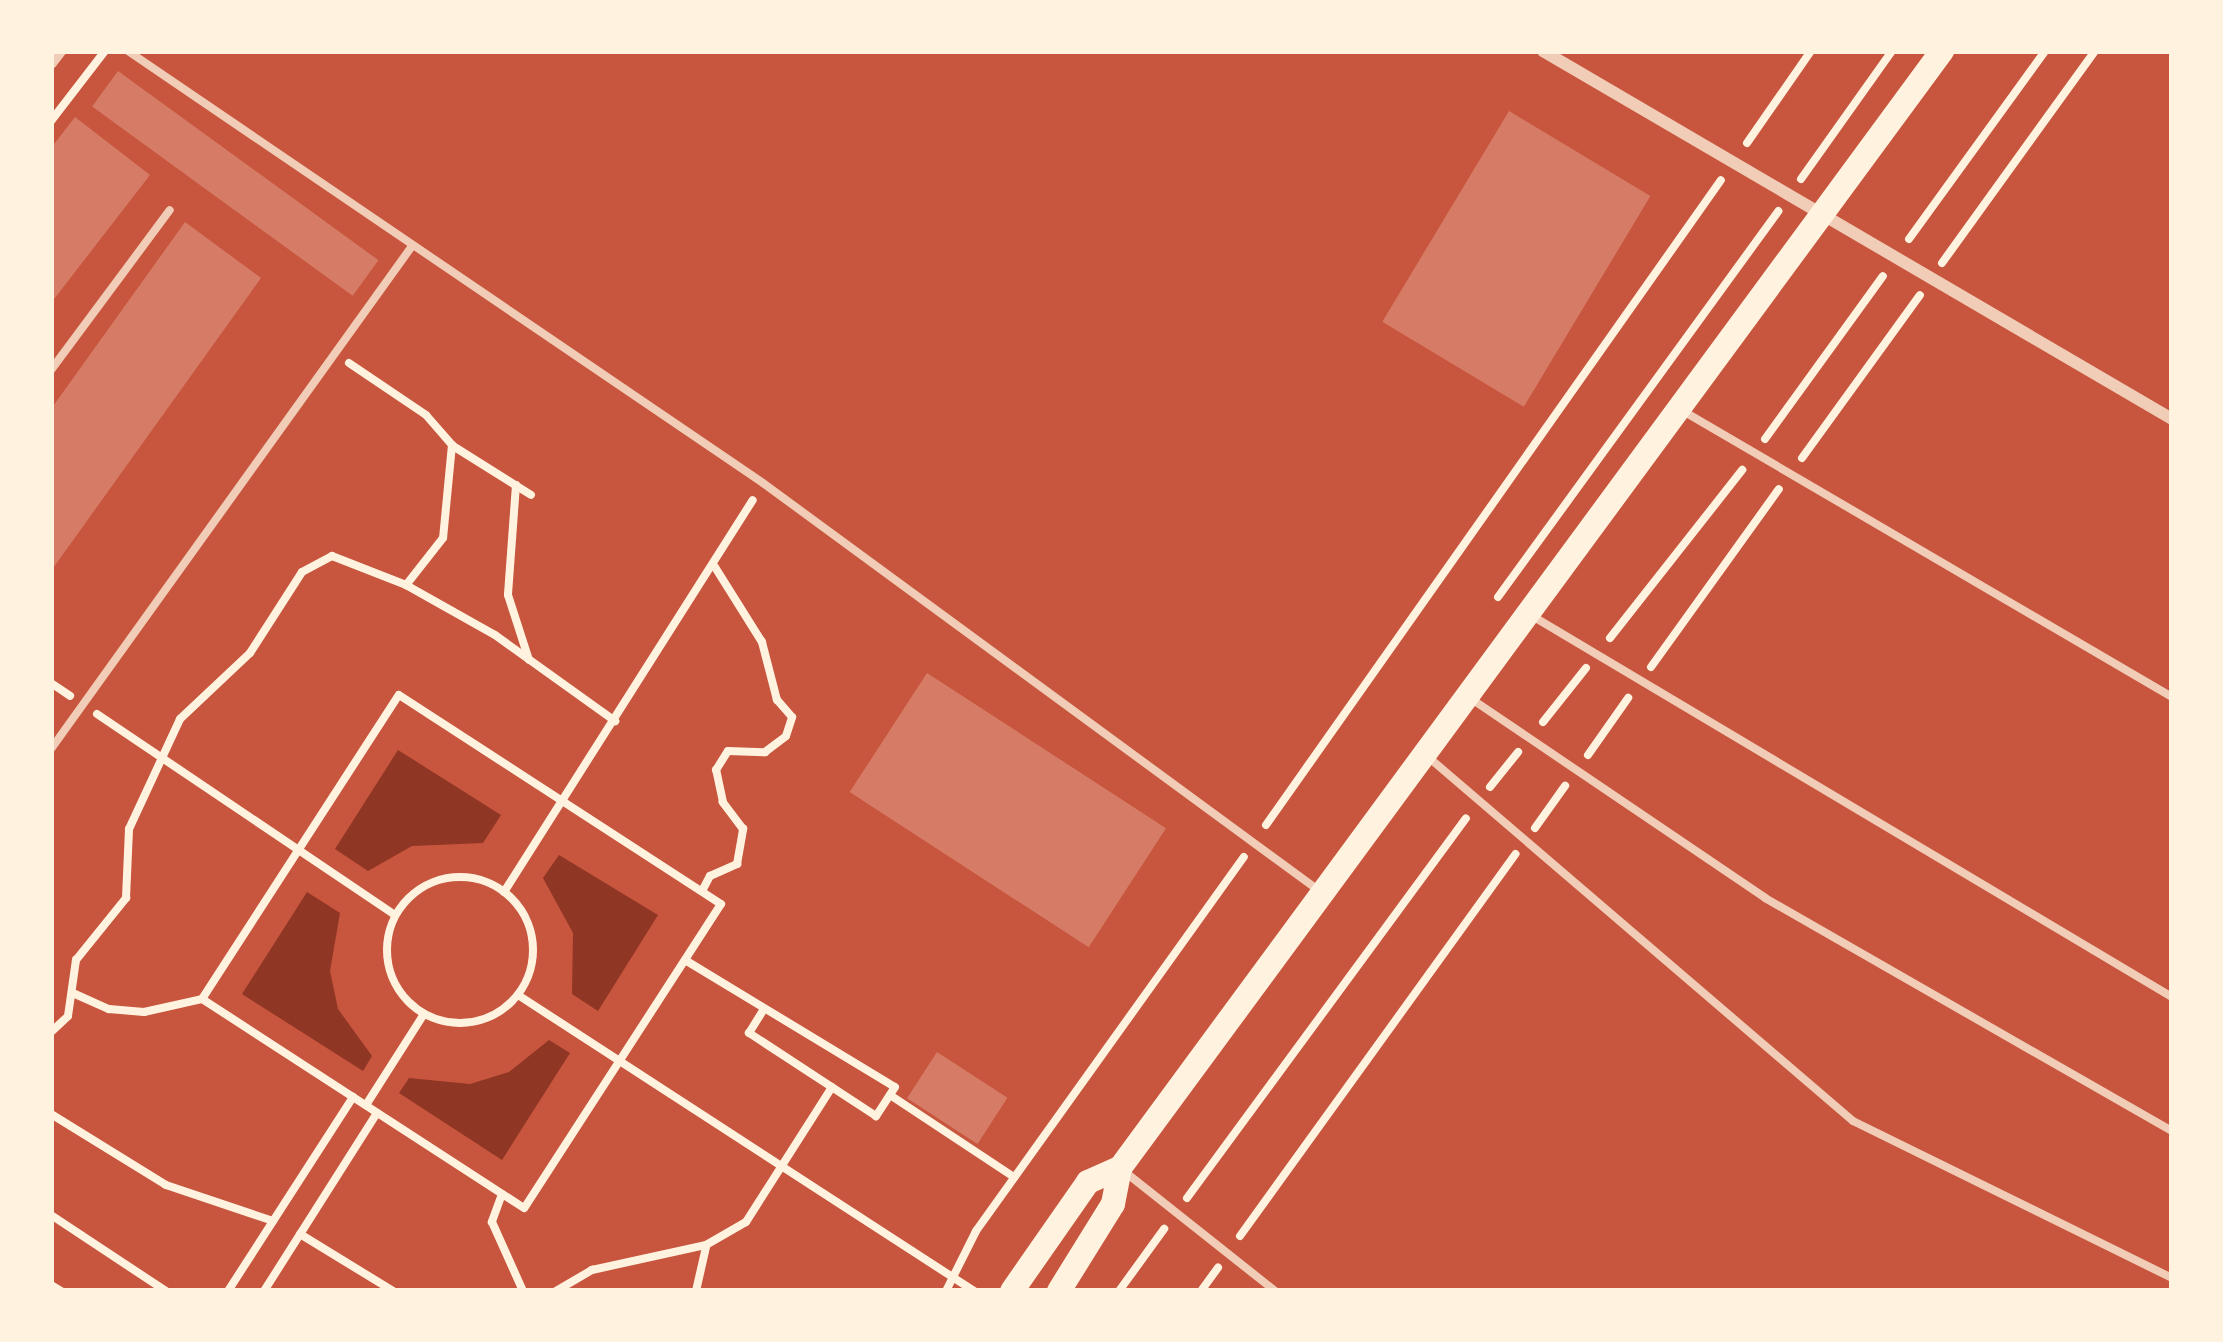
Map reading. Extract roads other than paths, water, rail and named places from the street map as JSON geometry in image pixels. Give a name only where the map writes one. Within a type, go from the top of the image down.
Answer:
[{"type":"main road","points":[[1059,1291],[1113,1204],[1120,1168],[1817,214],[1942,51]]},
{"type":"main road","points":[[1012,1291],[1088,1182],[1120,1168]]},
{"type":"street","points":[[51,64],[60,51]]},
{"type":"street","points":[[1543,51],[2172,419]]},
{"type":"lane","points":[[128,51],[763,483],[1324,894]]},
{"type":"lane","points":[[51,370],[170,210]]},
{"type":"lane","points":[[51,749],[412,246]]},
{"type":"lane","points":[[1677,408],[2172,697]]},
{"type":"lane","points":[[1527,613],[2172,997]]},
{"type":"lane","points":[[1467,696],[1765,898],[2172,1131]]},
{"type":"lane","points":[[1425,754],[1853,1121],[2172,1278]]},
{"type":"lane","points":[[1120,1168],[1275,1291]]}]
